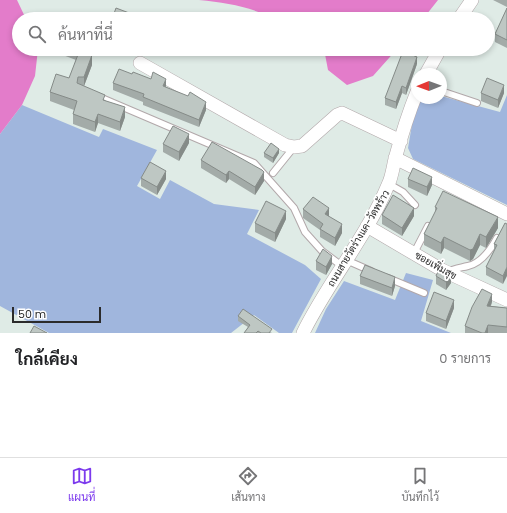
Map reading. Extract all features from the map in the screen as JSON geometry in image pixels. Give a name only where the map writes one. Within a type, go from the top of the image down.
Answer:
[{"type":"street","points":[[464,12],[472,0]]},
{"type":"street","points":[[429,68],[436,56]]},
{"type":"street","points":[[140,63],[285,145],[294,147],[302,146],[337,115],[342,113],[401,141]]},
{"type":"street","name":"ถนนสายวัดร่างแค-วัดพร้าว","points":[[303,333],[314,310],[367,226],[389,184],[395,158],[412,104]]},
{"type":"street","points":[[395,158],[507,214]]},
{"type":"street","name":"ซอยเพิ่มสุข","points":[[367,226],[447,272],[507,300]]},
{"type":"lane","points":[[88,93],[254,162],[294,208],[305,232],[322,251],[344,263],[424,293]]},
{"type":"lane","points":[[447,94],[477,103]]},
{"type":"lane","points":[[273,173],[294,147]]},
{"type":"lane","points":[[389,184],[403,192],[414,206]]},
{"type":"lane","points":[[414,253],[428,226]]},
{"type":"lane","points":[[447,272],[456,267],[469,266],[477,262],[491,250],[501,231]]},
{"type":"shaded area","points":[[0,0],[17,0],[23,12],[12,12],[12,56],[37,56],[35,76],[22,105],[0,134]]},
{"type":"shaded area","points":[[199,0],[438,0],[429,12],[258,12],[219,2]]},
{"type":"shaded area","points":[[325,56],[391,56],[373,76],[347,85],[328,70]]},
{"type":"shaded area","points":[[507,95],[507,205],[413,159],[408,148],[417,104],[447,104],[447,98],[500,112]]},
{"type":"shaded area","points":[[22,105],[99,137],[103,129],[157,150],[137,186],[160,199],[170,180],[214,204],[259,210],[247,234],[305,265],[321,279],[292,333],[279,333],[254,315],[231,333],[49,333],[0,306],[0,134]]},
{"type":"shaded area","points":[[406,273],[433,280],[421,321],[451,333],[315,333],[326,309],[344,281],[395,300]]},
{"type":"building","points":[[116,8],[127,12],[115,12]]},
{"type":"building","points":[[507,8],[507,40],[495,34]]},
{"type":"building","points":[[77,56],[92,56],[84,77],[78,77],[77,83],[105,95],[103,100],[125,107],[120,122],[98,114],[95,122],[73,114],[77,101],[50,92],[56,74],[69,78]]},
{"type":"building","points":[[401,56],[417,57],[413,68],[411,68],[411,74],[406,88],[402,86],[396,102],[385,98]]},
{"type":"building","points":[[119,69],[132,74],[133,72],[151,79],[153,72],[166,79],[163,86],[188,96],[190,92],[206,102],[199,120],[143,97],[144,94],[113,83]]},
{"type":"building","points":[[487,78],[504,85],[498,100],[481,93]]},
{"type":"building","points":[[173,126],[189,134],[179,152],[163,144]]},
{"type":"building","points":[[212,142],[264,172],[255,187],[229,171],[226,175],[201,160]]},
{"type":"building","points":[[271,143],[279,149],[273,158],[264,153]]},
{"type":"building","points":[[150,162],[166,171],[157,187],[141,178]]},
{"type":"building","points":[[413,168],[432,177],[427,187],[408,179]]},
{"type":"building","points":[[443,191],[498,217],[486,237],[480,234],[473,249],[470,250],[444,237],[441,243],[424,234],[437,208],[435,207]]},
{"type":"building","points":[[393,195],[414,208],[402,228],[382,215]]},
{"type":"building","points":[[313,197],[329,208],[325,214],[342,224],[335,238],[320,229],[323,224],[303,209]]},
{"type":"building","points":[[266,201],[286,211],[275,233],[255,223]]},
{"type":"building","points":[[505,223],[507,224],[507,267],[503,276],[486,267],[497,245],[494,244]]},
{"type":"building","points":[[323,249],[332,256],[326,267],[316,261]]},
{"type":"building","points":[[365,265],[395,277],[392,288],[360,276]]},
{"type":"building","points":[[439,269],[451,274],[446,282],[436,276]]},
{"type":"building","points":[[482,289],[492,294],[487,306],[507,308],[507,327],[488,325],[485,333],[482,333],[465,326],[472,307]]},
{"type":"building","points":[[434,292],[454,300],[446,321],[426,313]]},
{"type":"building","points":[[243,309],[272,329],[269,333],[261,333],[258,331],[256,333],[244,333],[250,325],[238,316]]},
{"type":"building","points":[[34,326],[47,333],[30,333]]}]
